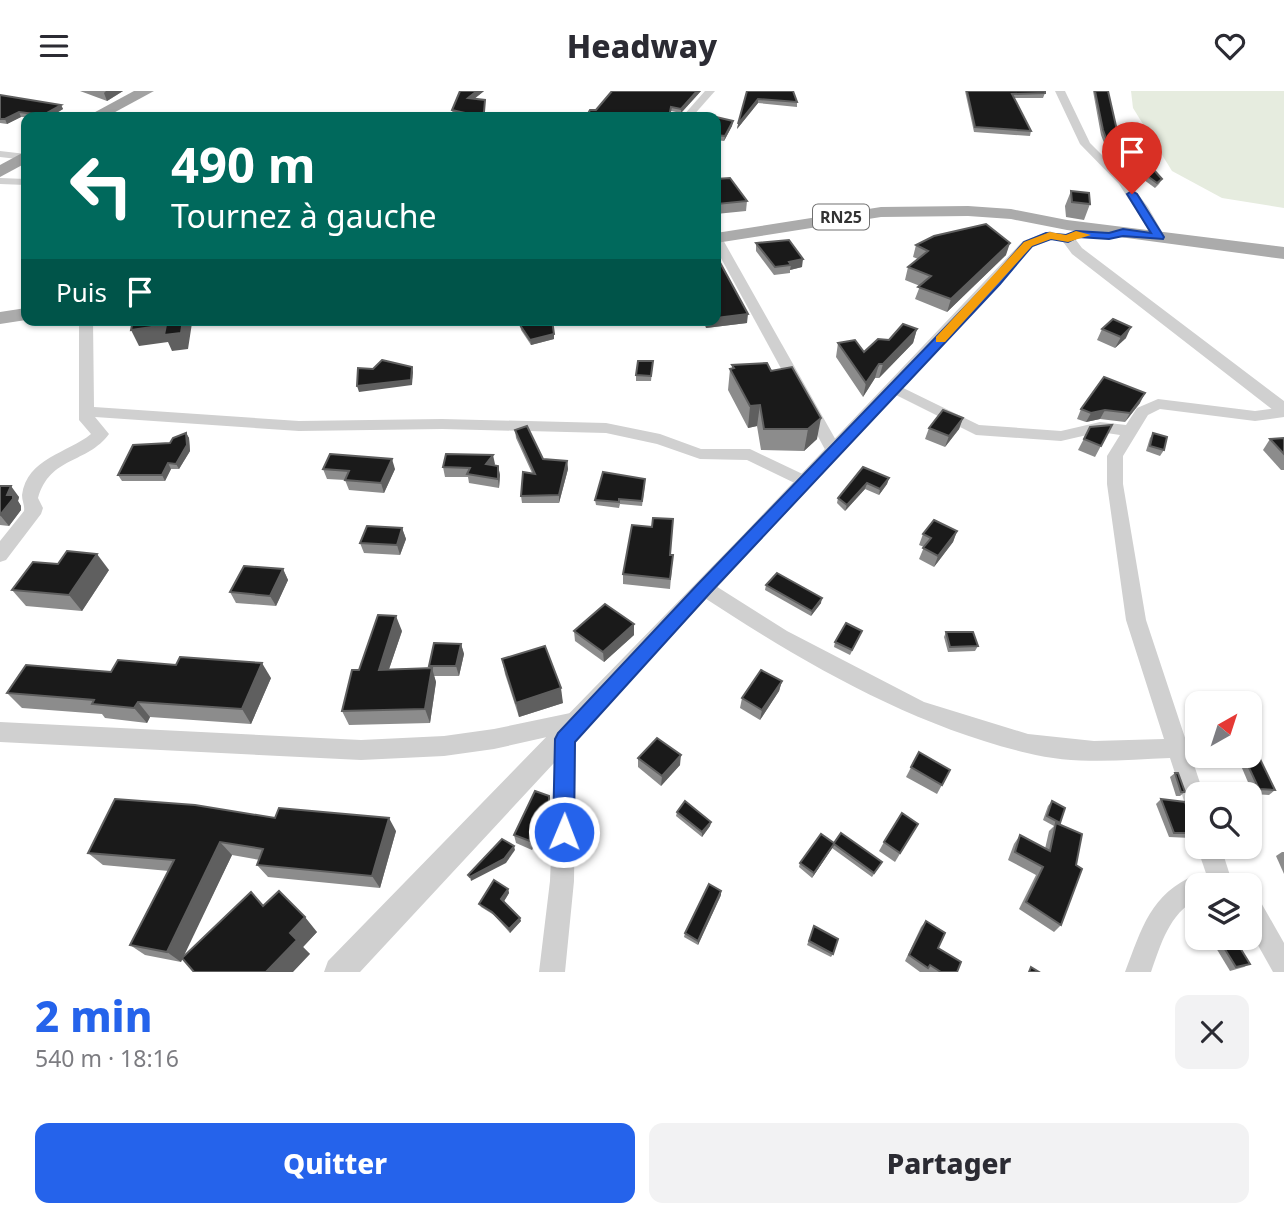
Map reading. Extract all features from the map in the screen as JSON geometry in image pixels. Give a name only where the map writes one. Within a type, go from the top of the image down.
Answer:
[{"type":"highway","points":[[104,112],[146,91]]},
{"type":"highway","points":[[0,172],[21,159]]},
{"type":"main road","name":"RN25","points":[[721,237],[881,212],[968,211],[1023,232],[1060,231],[1109,236],[1123,233],[1284,253]]},
{"type":"main road","points":[[0,318],[21,315]]},
{"type":"street","points":[[691,112],[710,91]]},
{"type":"street","points":[[1060,91],[1085,144],[1123,182],[1142,207],[1159,237]]},
{"type":"street","points":[[0,154],[21,156]]},
{"type":"street","points":[[0,181],[21,182]]},
{"type":"street","points":[[339,972],[584,719],[1028,244],[1060,231],[1077,251],[1284,411]]},
{"type":"street","points":[[721,247],[834,451]]},
{"type":"street","points":[[0,555],[32,514],[34,508],[30,498],[41,473],[48,465],[88,445],[101,434],[87,420],[86,326]]},
{"type":"street","points":[[893,388],[976,431],[1061,436],[1100,427],[1130,431]]},
{"type":"street","points":[[1189,782],[1144,650],[1131,593],[1113,463],[1142,412],[1158,404],[1255,416],[1284,411]]},
{"type":"street","points":[[87,411],[299,426],[442,424],[607,428],[660,439],[700,454],[750,455],[805,482]]},
{"type":"street","points":[[704,588],[780,637],[919,709],[1028,744],[1094,751],[1179,748]]},
{"type":"street","points":[[2,735],[361,750],[469,743],[584,719]]},
{"type":"street","points":[[552,972],[562,881],[565,739]]},
{"type":"street","points":[[1138,972],[1161,912],[1180,893],[1185,892]]},
{"type":"street","points":[[1262,929],[1284,967]]},
{"type":"shaded area","points":[[1131,91],[1284,91],[1284,208],[1222,198],[1172,171],[1133,108]]},
{"type":"building","points":[[460,91],[477,91],[468,98],[485,100],[484,112],[452,110]]},
{"type":"building","points":[[612,91],[697,91],[681,109],[671,107],[670,112],[589,112],[596,110]]},
{"type":"building","points":[[747,91],[793,91],[797,102],[758,99],[738,124]]},
{"type":"building","points":[[967,91],[1045,93],[1012,94],[1031,131],[975,127]]},
{"type":"building","points":[[1095,91],[1108,91],[1121,148],[1134,148],[1162,179],[1157,183],[1123,158],[1119,161],[1110,148],[1103,130]]},
{"type":"building","points":[[0,95],[61,105],[48,112],[19,112],[0,119]]},
{"type":"building","points":[[721,118],[733,121],[725,136],[721,136]]},
{"type":"building","points":[[730,178],[747,201],[721,204],[721,179]]},
{"type":"building","points":[[1071,191],[1089,193],[1090,204],[1072,202]]},
{"type":"building","points":[[986,224],[1010,243],[951,299],[918,287],[931,276],[908,267],[928,251],[916,245],[934,236]]},
{"type":"building","points":[[789,240],[803,259],[789,262],[791,265],[775,267],[756,243]]},
{"type":"building","points":[[721,264],[748,314],[721,317]]},
{"type":"building","points":[[1113,319],[1131,327],[1121,337],[1102,329]]},
{"type":"building","points":[[903,324],[917,329],[883,364],[879,364],[866,383],[838,343],[855,340],[864,352],[878,339],[889,340]]},
{"type":"building","points":[[132,326],[159,326],[131,330]]},
{"type":"building","points":[[166,326],[182,326],[181,333],[164,335]]},
{"type":"building","points":[[521,326],[553,326],[554,334],[530,340]]},
{"type":"building","points":[[382,360],[412,367],[411,380],[357,386],[358,368],[373,369]]},
{"type":"building","points":[[638,361],[653,361],[651,376],[636,375]]},
{"type":"building","points":[[767,363],[771,371],[792,367],[821,418],[808,429],[764,429],[760,405],[750,406],[730,369],[734,368],[732,365]]},
{"type":"building","points":[[1104,377],[1145,393],[1130,413],[1105,410],[1091,413],[1081,409]]},
{"type":"building","points":[[943,410],[963,418],[949,436],[929,428]]},
{"type":"building","points":[[1112,425],[1101,446],[1084,439],[1090,427]]},
{"type":"building","points":[[527,426],[543,459],[567,461],[559,495],[521,496],[523,472],[535,474],[515,430]]},
{"type":"building","points":[[186,433],[187,445],[176,464],[168,463],[162,475],[118,475],[133,445],[170,443],[173,438]]},
{"type":"building","points":[[1153,433],[1167,437],[1164,450],[1150,446]]},
{"type":"building","points":[[1284,438],[1284,454],[1270,439]]},
{"type":"building","points":[[330,454],[392,459],[381,483],[345,480],[349,471],[323,469]]},
{"type":"building","points":[[446,454],[493,455],[486,464],[498,466],[498,479],[467,474],[470,468],[443,467]]},
{"type":"building","points":[[863,467],[889,478],[880,489],[867,483],[847,505],[838,498]]},
{"type":"building","points":[[603,472],[645,479],[642,501],[595,500]]},
{"type":"building","points":[[0,486],[11,486],[7,495],[13,495],[13,499],[0,515]]},
{"type":"building","points":[[653,518],[673,519],[670,579],[623,574],[632,525],[652,527]]},
{"type":"building","points":[[934,520],[957,531],[938,556],[923,548],[931,538],[923,534]]},
{"type":"building","points":[[367,526],[402,528],[397,545],[360,543]]},
{"type":"building","points":[[67,551],[97,554],[69,595],[12,590],[33,562],[58,564]]},
{"type":"building","points":[[244,566],[283,569],[270,596],[230,592]]},
{"type":"building","points":[[777,573],[822,598],[812,611],[766,585]]},
{"type":"building","points":[[605,604],[634,624],[603,652],[574,631]]},
{"type":"building","points":[[378,615],[396,616],[379,670],[432,668],[425,709],[342,711],[352,670],[359,670]]},
{"type":"building","points":[[846,623],[862,631],[852,650],[835,642]]},
{"type":"building","points":[[946,632],[973,632],[978,646],[950,647]]},
{"type":"building","points":[[434,643],[461,644],[456,666],[429,666]]},
{"type":"building","points":[[545,646],[561,688],[516,703],[502,659]]},
{"type":"building","points":[[180,657],[262,663],[242,709],[138,702],[134,708],[92,704],[94,700],[7,693],[26,665],[111,672],[118,660],[176,665]]},
{"type":"building","points":[[761,670],[782,681],[762,710],[742,698]]},
{"type":"building","points":[[657,738],[681,755],[662,776],[638,758]]},
{"type":"building","points":[[919,752],[950,770],[942,785],[911,767]]},
{"type":"building","points":[[1262,763],[1275,790],[1262,789],[1262,782],[1256,782],[1249,768],[1262,768]]},
{"type":"building","points":[[1175,773],[1178,773],[1185,792],[1181,792]]},
{"type":"building","points":[[535,791],[549,796],[549,801],[530,841],[514,835]]},
{"type":"building","points":[[115,799],[195,805],[275,818],[279,808],[389,818],[372,876],[257,865],[263,849],[220,842],[167,952],[130,945],[174,860],[88,853]]},
{"type":"building","points":[[1161,799],[1185,802],[1185,833],[1174,833]]},
{"type":"building","points":[[685,801],[711,822],[702,832],[677,812]]},
{"type":"building","points":[[1052,801],[1065,808],[1060,823],[1047,816]]},
{"type":"building","points":[[902,813],[918,824],[900,853],[884,842]]},
{"type":"building","points":[[1056,823],[1082,834],[1076,865],[1082,869],[1061,925],[1026,902],[1043,867],[1015,852],[1020,835],[1050,851]]},
{"type":"building","points":[[841,833],[882,862],[874,873],[834,844],[814,873],[800,863],[821,834],[834,843]]},
{"type":"building","points":[[502,839],[514,846],[504,859],[470,877],[468,875]]},
{"type":"building","points":[[494,880],[508,889],[501,899],[520,918],[509,929],[492,912],[479,904]]},
{"type":"building","points":[[709,884],[721,891],[698,941],[685,933]]},
{"type":"building","points":[[279,891],[305,917],[290,933],[297,940],[266,972],[194,972],[182,958],[251,892],[263,906]]},
{"type":"building","points":[[926,921],[945,933],[938,948],[961,962],[957,972],[941,972],[930,965],[928,968],[909,955]]},
{"type":"building","points":[[814,926],[838,939],[833,954],[809,941]]},
{"type":"building","points":[[1225,950],[1241,950],[1250,964],[1236,967]]},
{"type":"slow traffic","points":[[940,340],[1028,244],[1050,235],[1062,239],[1074,237],[1076,234],[1085,235]]},
{"type":"route","points":[[564,832],[565,739],[1028,244],[1050,235],[1062,239],[1074,237],[1076,234],[1109,236],[1123,233],[1159,237],[1132,194]]}]
